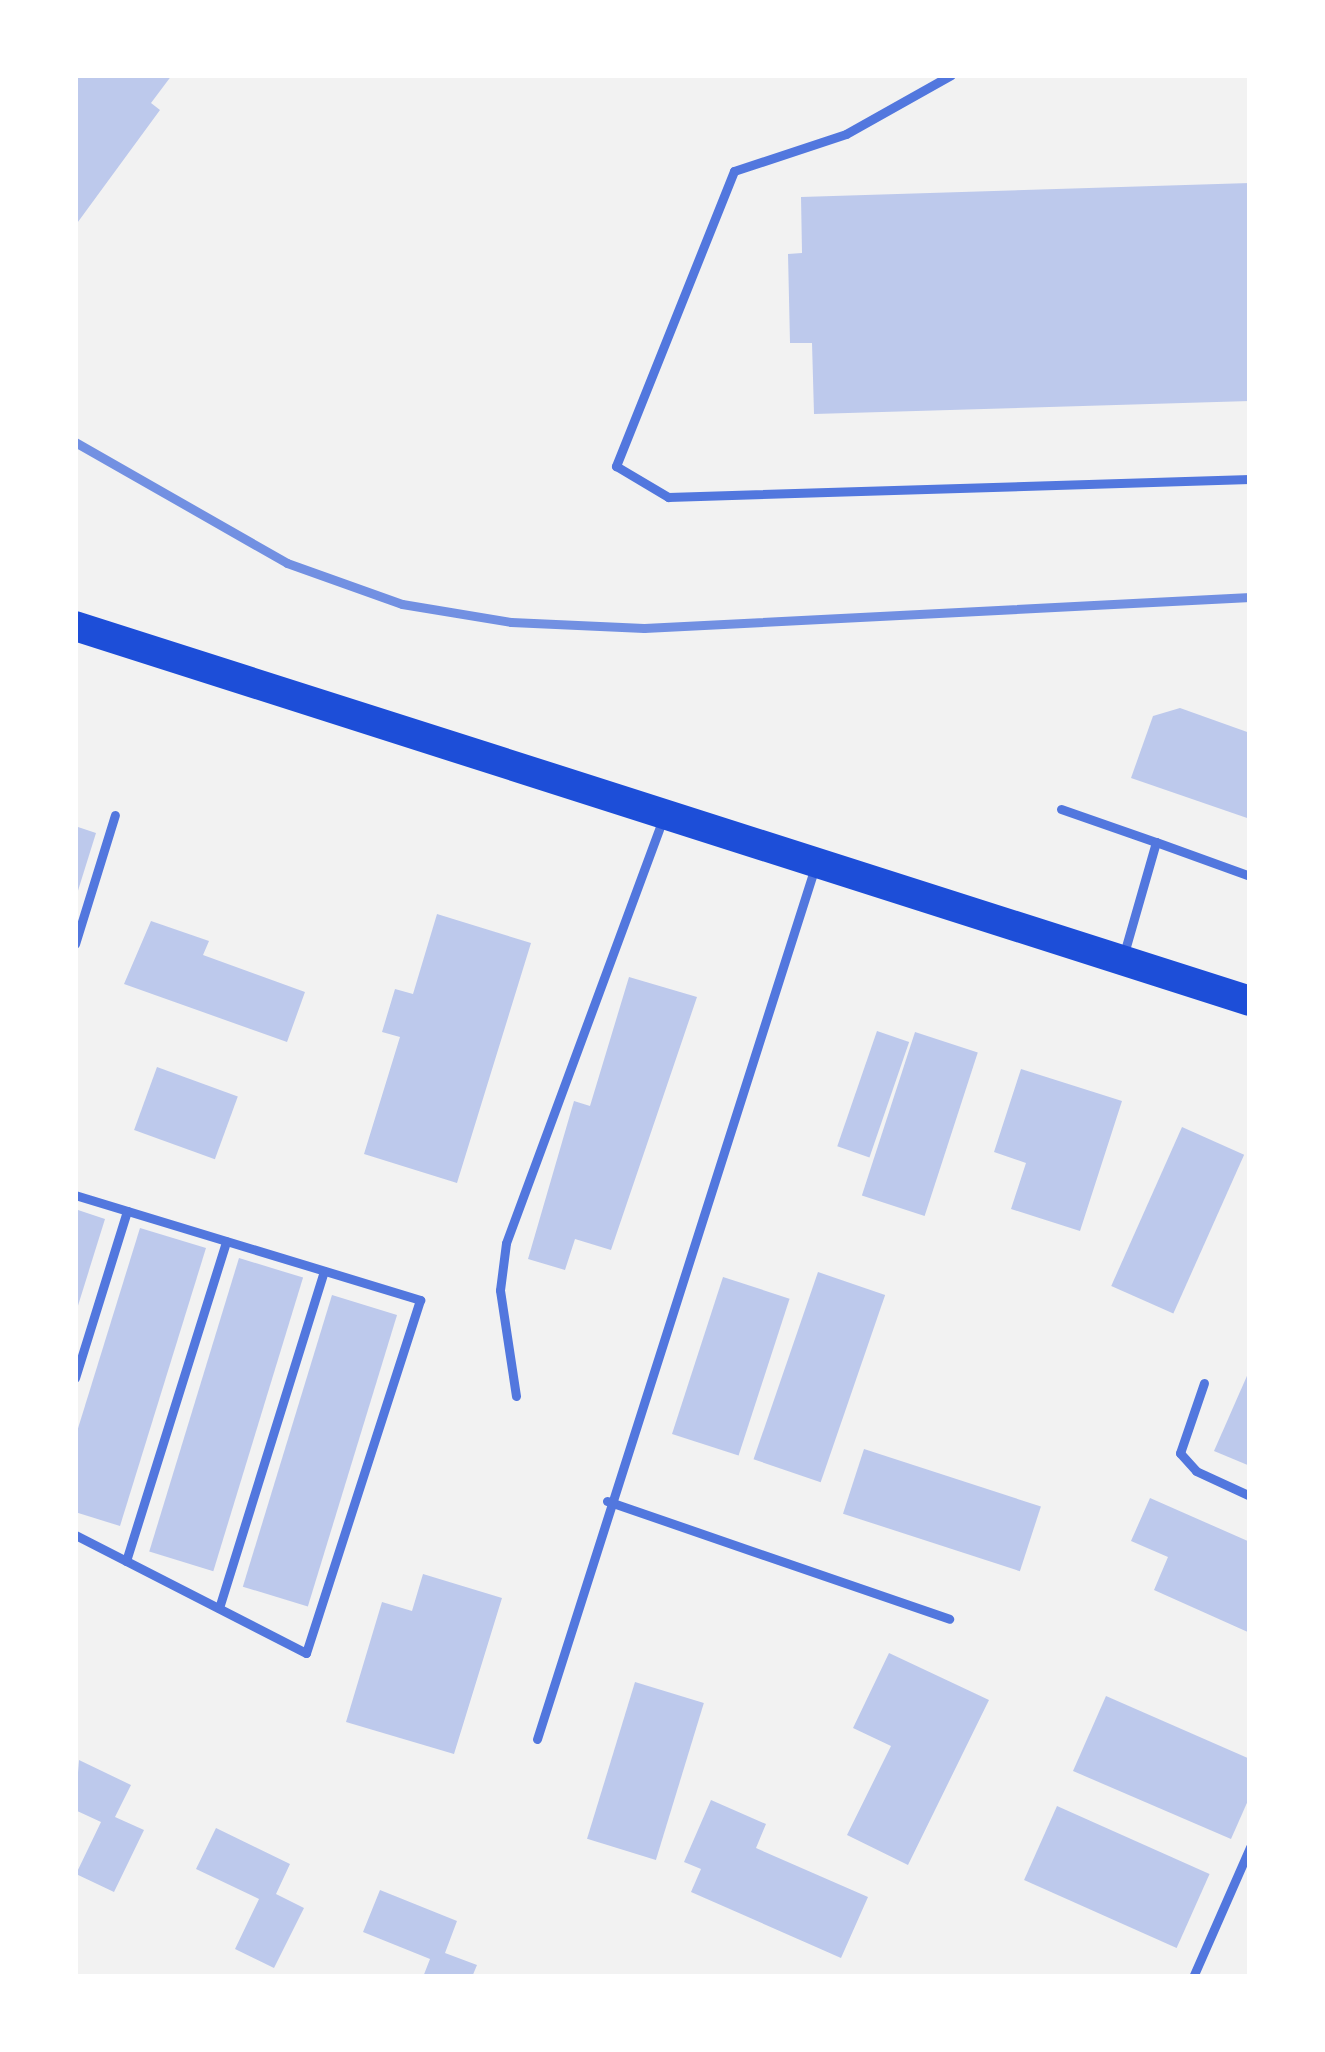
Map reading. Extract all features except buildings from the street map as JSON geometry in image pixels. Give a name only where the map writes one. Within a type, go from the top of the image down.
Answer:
[{"type":"main road","points":[[76,628],[663,818],[1250,999]]},
{"type":"lane","points":[[951,75],[846,134],[734,170],[616,466],[668,496],[1250,479]]},
{"type":"lane","points":[[1061,809],[1250,876]]},
{"type":"lane","points":[[75,944],[115,814]]},
{"type":"lane","points":[[516,1396],[500,1290],[506,1243],[663,818]]},
{"type":"lane","points":[[1121,962],[1156,842]]},
{"type":"lane","points":[[537,1739],[607,1501],[815,866]]},
{"type":"lane","points":[[75,1195],[420,1300],[306,1653],[75,1534]]},
{"type":"lane","points":[[75,1378],[127,1211]]},
{"type":"lane","points":[[126,1561],[226,1241]]},
{"type":"lane","points":[[219,1609],[324,1271]]},
{"type":"lane","points":[[1204,1382],[1180,1453],[1196,1471],[1250,1496]]},
{"type":"lane","points":[[607,1501],[949,1619]]},
{"type":"lane","points":[[1192,1977],[1250,1846]]},
{"type":"railway","points":[[75,442],[287,563],[402,604],[511,622],[644,628],[1250,597]]}]
